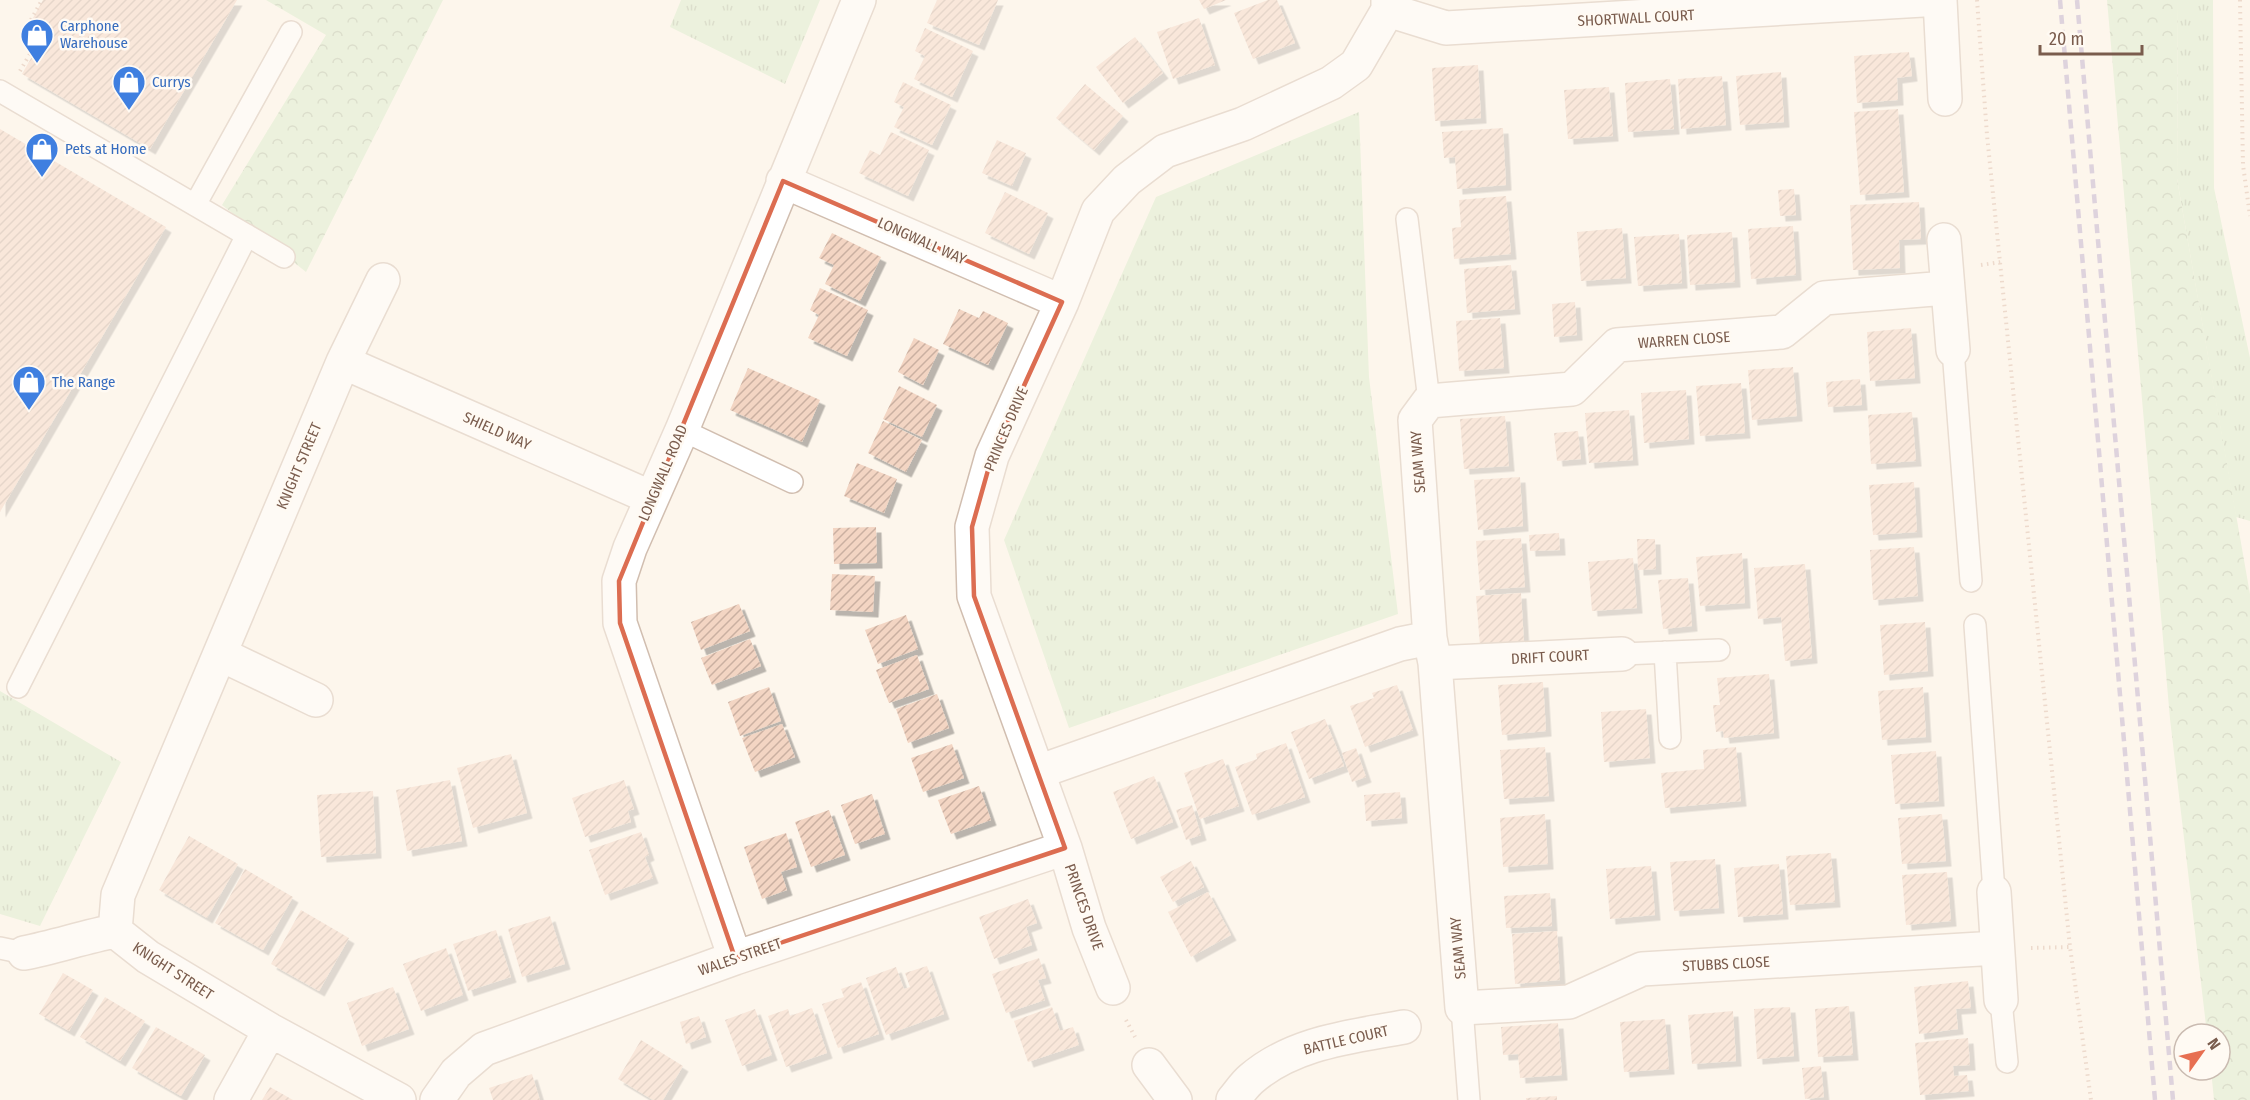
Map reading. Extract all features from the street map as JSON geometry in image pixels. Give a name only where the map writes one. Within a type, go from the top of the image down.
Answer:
[{"type":"street","name":"LONGWALL ROAD","points":[[735,958],[620,623],[619,581],[630,549],[682,430],[859,0]]},
{"type":"street","name":"SHORTWALL COURT","points":[[1388,5],[1446,28],[1923,0]]},
{"type":"street","points":[[1940,0],[1945,99]]},
{"type":"street","name":"PRINCES DRIVE","points":[[1113,988],[1089,928],[1065,848],[974,596],[972,527],[992,456],[1062,302],[1098,211],[1127,180],[1166,151],[1243,124],[1331,83],[1356,66],[1388,5]]},
{"type":"street","name":"LONGWALL WAY","points":[[783,181],[1062,302]]},
{"type":"street","points":[[1944,240],[1946,288],[1953,350]]},
{"type":"street","name":"KNIGHT STREET","points":[[382,280],[343,362],[118,895],[115,931],[148,957],[270,1030],[399,1100]]},
{"type":"street","name":"WARREN CLOSE","points":[[1429,401],[1572,389],[1617,345],[1782,332],[1824,298],[1946,288]]},
{"type":"street","name":"SHIELD WAY","points":[[343,362],[652,498]]},
{"type":"street","name":"SEAM WAY","points":[[1429,401],[1415,420],[1462,1008]]},
{"type":"street","points":[[1038,772],[1400,644],[1433,650]]},
{"type":"street","name":"DRIFT COURT","points":[[1433,650],[1622,654]]},
{"type":"street","points":[[220,654],[316,700]]},
{"type":"street","name":"WALES STREET","points":[[437,1100],[456,1072],[484,1049],[735,958],[1065,848]]},
{"type":"street","points":[[1994,892],[2001,1000]]},
{"type":"street","points":[[12,951],[52,947],[77,938],[115,931]]},
{"type":"street","name":"STUBBS CLOSE","points":[[1462,1008],[1569,1002],[1642,969],[1997,948]]},
{"type":"street","name":"BATTLE COURT","points":[[1233,1100],[1250,1080],[1277,1060],[1310,1045],[1404,1027]]},
{"type":"street","points":[[231,1100],[270,1030]]},
{"type":"street","points":[[1149,1065],[1175,1100]]},
{"type":"lane","points":[[195,205],[291,32]]},
{"type":"lane","points":[[7,85],[195,205],[284,256]]},
{"type":"lane","points":[[1407,219],[1429,401]]},
{"type":"lane","points":[[18,687],[247,235]]},
{"type":"lane","points":[[1953,350],[1971,581]]},
{"type":"lane","points":[[682,430],[792,482]]},
{"type":"lane","points":[[1975,625],[1994,892]]},
{"type":"lane","name":"DRIFT COURT","points":[[1622,654],[1719,650]]},
{"type":"lane","points":[[1665,652],[1670,738]]},
{"type":"lane","points":[[2001,1000],[2007,1062]]},
{"type":"lane","points":[[1462,1008],[1469,1100]]},
{"type":"path","points":[[7,85],[41,35],[27,27],[42,0]]},
{"type":"path","points":[[1977,0],[1987,135],[2070,947],[2091,1100]]},
{"type":"path","points":[[2240,0],[2242,165],[2250,216]]},
{"type":"path","points":[[1113,988],[1149,1065]]},
{"type":"highlighted area","points":[[783,181],[1062,302],[992,456],[972,527],[974,596],[1065,848],[735,958],[620,623],[619,581]]},
{"type":"green space","points":[[266,0],[443,0],[306,272],[222,205],[326,35]]},
{"type":"green space","points":[[681,0],[820,0],[785,84],[670,27]]},
{"type":"green space","points":[[2107,0],[2178,0],[2177,179],[2250,594],[2250,1100],[2214,1100],[2212,1082],[2232,1082],[2232,1022],[2206,1022],[2170,719]]},
{"type":"green space","points":[[2178,0],[2213,0],[2214,188],[2250,358],[2250,521],[2236,517],[2177,179]]},
{"type":"green space","points":[[1359,112],[1369,377],[1398,614],[1069,728],[1004,540],[1156,197]]},
{"type":"green space","points":[[0,691],[121,762],[40,926],[0,914]]},
{"type":"building","name":"Currys","points":[[43,0],[237,0],[150,149],[22,74],[45,34],[29,25]]},
{"type":"building","points":[[937,0],[998,0],[979,45],[927,23]]},
{"type":"building","points":[[1199,0],[1226,0],[1204,9]]},
{"type":"building","points":[[1268,0],[1277,0],[1295,43],[1253,59],[1234,13]]},
{"type":"building","points":[[1199,18],[1215,65],[1173,79],[1157,32]]},
{"type":"building","points":[[925,28],[973,51],[952,97],[914,79],[925,56],[915,51]]},
{"type":"building","points":[[1135,37],[1163,73],[1123,103],[1096,67]]},
{"type":"building","points":[[1909,52],[1912,76],[1897,78],[1898,100],[1857,103],[1854,56]]},
{"type":"building","points":[[1478,65],[1481,118],[1435,121],[1432,68]]},
{"type":"building","points":[[1781,72],[1784,122],[1740,125],[1736,76]]},
{"type":"building","points":[[1722,76],[1726,125],[1681,129],[1678,79]]},
{"type":"building","points":[[1670,79],[1674,129],[1628,132],[1625,83]]},
{"type":"building","points":[[903,82],[951,105],[932,145],[894,127],[904,107],[894,102]]},
{"type":"building","points":[[1085,84],[1123,116],[1094,150],[1056,118]]},
{"type":"building","points":[[1609,87],[1613,136],[1568,139],[1564,90]]},
{"type":"building","points":[[1898,109],[1904,192],[1860,195],[1854,112]]},
{"type":"building","points":[[1503,128],[1506,185],[1457,189],[1455,157],[1444,158],[1442,132]]},
{"type":"building","points":[[0,129],[166,227],[0,512]]},
{"type":"building","points":[[891,132],[929,150],[908,196],[859,173],[870,150],[880,155]]},
{"type":"building","points":[[997,140],[1026,153],[1012,186],[982,173]]},
{"type":"building","points":[[1794,189],[1796,215],[1780,216],[1778,190]]},
{"type":"building","points":[[1005,192],[1048,213],[1029,254],[985,233]]},
{"type":"building","points":[[1506,196],[1511,254],[1454,259],[1452,228],[1461,227],[1459,200]]},
{"type":"building","points":[[1919,202],[1921,239],[1899,240],[1900,268],[1853,270],[1850,205]]},
{"type":"building","points":[[1793,226],[1796,275],[1751,279],[1748,229]]},
{"type":"building","points":[[1622,228],[1626,278],[1581,281],[1577,232]]},
{"type":"building","points":[[1732,232],[1735,282],[1690,285],[1687,235]]},
{"type":"building","points":[[832,233],[881,257],[860,301],[825,284],[834,265],[819,258]]},
{"type":"building","points":[[1679,234],[1682,283],[1638,286],[1634,237]]},
{"type":"building","points":[[1511,265],[1515,309],[1467,313],[1464,269]]},
{"type":"building","points":[[820,288],[868,310],[847,356],[808,338],[819,315],[810,310]]},
{"type":"building","points":[[1575,302],[1577,335],[1554,337],[1552,304]]},
{"type":"building","points":[[959,309],[979,318],[983,311],[1008,323],[988,365],[943,344]]},
{"type":"building","points":[[1500,318],[1504,368],[1459,371],[1456,321]]},
{"type":"building","points":[[1911,328],[1915,378],[1870,381],[1867,332]]},
{"type":"building","points":[[914,338],[939,350],[923,385],[898,372]]},
{"type":"building","points":[[1793,367],[1797,416],[1752,420],[1748,370]]},
{"type":"building","points":[[748,368],[820,400],[802,442],[730,410]]},
{"type":"building","points":[[1860,379],[1862,405],[1828,407],[1826,382]]},
{"type":"building","points":[[1741,383],[1745,433],[1700,436],[1696,386]]},
{"type":"building","points":[[899,386],[937,405],[922,437],[883,419]]},
{"type":"building","points":[[1686,390],[1689,439],[1644,443],[1641,393]]},
{"type":"building","points":[[1629,410],[1633,460],[1589,463],[1585,413]]},
{"type":"building","points":[[1912,412],[1916,461],[1871,464],[1868,415]]},
{"type":"building","points":[[1505,416],[1509,466],[1464,469],[1460,419]]},
{"type":"building","points":[[883,421],[922,440],[906,472],[868,453]]},
{"type":"building","points":[[1578,431],[1581,459],[1557,461],[1554,433]]},
{"type":"building","points":[[857,463],[897,479],[884,513],[844,496]]},
{"type":"building","points":[[1520,477],[1523,526],[1478,530],[1474,480]]},
{"type":"building","points":[[1914,482],[1917,532],[1873,535],[1869,485]]},
{"type":"building","points":[[876,527],[877,563],[834,564],[833,528]]},
{"type":"building","points":[[1559,533],[1560,550],[1530,551],[1529,535]]},
{"type":"building","points":[[1521,538],[1525,587],[1480,590],[1476,541]]},
{"type":"building","points":[[1637,539],[1655,539],[1656,569],[1638,570]]},
{"type":"building","points":[[1914,547],[1918,596],[1873,600],[1870,550]]},
{"type":"building","points":[[1742,553],[1745,603],[1700,606],[1696,557]]},
{"type":"building","points":[[1633,558],[1637,608],[1592,611],[1588,562]]},
{"type":"building","points":[[1805,564],[1812,658],[1785,661],[1781,617],[1758,619],[1754,568]]},
{"type":"building","points":[[832,574],[875,576],[873,612],[830,610]]},
{"type":"building","points":[[1688,578],[1692,626],[1663,629],[1658,580]]},
{"type":"building","points":[[1521,593],[1524,643],[1480,646],[1476,596]]},
{"type":"building","points":[[739,604],[750,631],[701,650],[691,622]]},
{"type":"building","points":[[906,615],[918,649],[878,664],[865,630]]},
{"type":"building","points":[[1925,622],[1928,671],[1884,675],[1880,625]]},
{"type":"building","points":[[750,639],[761,666],[712,685],[701,658]]},
{"type":"building","points":[[917,655],[929,689],[889,703],[876,670]]},
{"type":"building","points":[[1769,674],[1774,733],[1724,738],[1723,731],[1716,732],[1713,705],[1720,705],[1717,678]]},
{"type":"building","points":[[1543,682],[1546,731],[1502,735],[1498,685]]},
{"type":"building","points":[[1397,685],[1413,730],[1365,747],[1350,706],[1374,698],[1372,693]]},
{"type":"building","points":[[769,687],[781,721],[740,736],[728,702]]},
{"type":"building","points":[[1923,687],[1926,737],[1882,740],[1878,691]]},
{"type":"building","points":[[937,694],[949,728],[908,743],[896,709]]},
{"type":"building","points":[[1646,709],[1650,758],[1604,762],[1601,712]]},
{"type":"building","points":[[1325,719],[1344,766],[1309,779],[1291,732]]},
{"type":"building","points":[[782,724],[795,757],[755,772],[742,738]]},
{"type":"building","points":[[1286,743],[1305,797],[1252,815],[1235,767],[1257,759],[1256,754]]},
{"type":"building","points":[[952,744],[964,778],[923,792],[911,758]]},
{"type":"building","points":[[1545,747],[1549,796],[1504,799],[1500,750]]},
{"type":"building","points":[[1736,747],[1741,801],[1665,808],[1661,773],[1704,769],[1703,750]]},
{"type":"building","points":[[1356,748],[1366,777],[1352,782],[1342,753]]},
{"type":"building","points":[[1936,751],[1939,801],[1895,804],[1891,755]]},
{"type":"building","points":[[511,754],[527,813],[473,828],[457,768]]},
{"type":"building","points":[[1223,759],[1239,806],[1200,819],[1184,773]]},
{"type":"building","points":[[1154,776],[1173,822],[1131,839],[1113,792]]},
{"type":"building","points":[[450,780],[462,841],[407,851],[396,790]]},
{"type":"building","points":[[624,780],[634,809],[628,811],[631,822],[585,837],[572,798]]},
{"type":"building","points":[[979,786],[991,820],[951,834],[938,800]]},
{"type":"building","points":[[373,791],[376,853],[321,857],[317,795]]},
{"type":"building","points":[[1400,792],[1402,818],[1366,821],[1364,795]]},
{"type":"building","points":[[872,794],[885,834],[855,844],[841,805]]},
{"type":"building","points":[[1192,805],[1201,835],[1186,840],[1176,810]]},
{"type":"building","points":[[829,810],[845,855],[811,867],[795,822]]},
{"type":"building","points":[[1545,814],[1548,864],[1503,867],[1500,818]]},
{"type":"building","points":[[1942,814],[1946,861],[1902,864],[1898,818]]},
{"type":"building","points":[[641,832],[649,855],[645,857],[653,878],[605,895],[589,850]]},
{"type":"building","points":[[786,833],[797,867],[781,872],[787,890],[762,899],[744,847]]},
{"type":"building","points":[[189,836],[238,864],[207,918],[159,890]]},
{"type":"building","points":[[1831,853],[1835,902],[1790,905],[1786,856]]},
{"type":"building","points":[[1715,859],[1719,908],[1674,911],[1670,862]]},
{"type":"building","points":[[1191,861],[1204,887],[1173,902],[1160,877]]},
{"type":"building","points":[[1779,864],[1783,914],[1738,917],[1734,868]]},
{"type":"building","points":[[1651,866],[1655,915],[1610,919],[1606,869]]},
{"type":"building","points":[[245,869],[293,897],[263,950],[215,923]]},
{"type":"building","points":[[1947,872],[1951,921],[1906,925],[1902,875]]},
{"type":"building","points":[[1208,892],[1231,935],[1191,957],[1168,912]]},
{"type":"building","points":[[1550,893],[1552,926],[1506,928],[1504,896]]},
{"type":"building","points":[[1028,899],[1037,923],[1026,927],[1032,945],[994,959],[979,917]]},
{"type":"building","points":[[301,910],[349,938],[319,991],[271,964]]},
{"type":"building","points":[[550,916],[565,964],[522,977],[508,929]]},
{"type":"building","points":[[496,930],[511,977],[468,991],[453,944]]},
{"type":"building","points":[[1557,931],[1560,980],[1515,984],[1512,934]]},
{"type":"building","points":[[446,948],[463,995],[421,1011],[403,964]]},
{"type":"building","points":[[1039,958],[1046,978],[1038,980],[1045,1000],[1006,1013],[992,974]]},
{"type":"building","points":[[927,966],[944,1014],[886,1035],[866,978],[896,967],[904,989],[910,987],[905,973]]},
{"type":"building","points":[[63,973],[93,990],[69,1031],[39,1014]]},
{"type":"building","points":[[1968,981],[1971,1008],[1956,1009],[1958,1029],[1919,1034],[1914,987]]},
{"type":"building","points":[[861,982],[879,1034],[838,1048],[822,1004],[844,997],[841,989]]},
{"type":"building","points":[[393,987],[409,1029],[362,1046],[347,1003]]},
{"type":"building","points":[[105,997],[145,1021],[120,1061],[80,1037]]},
{"type":"building","points":[[1849,1006],[1853,1055],[1818,1057],[1815,1009]]},
{"type":"building","points":[[1052,1007],[1060,1031],[1073,1027],[1079,1045],[1028,1062],[1014,1021]]},
{"type":"building","points":[[1790,1007],[1794,1056],[1757,1059],[1754,1009]]},
{"type":"building","points":[[812,1008],[827,1053],[786,1067],[768,1016],[788,1009],[790,1016]]},
{"type":"building","points":[[755,1009],[772,1055],[742,1066],[725,1020]]},
{"type":"building","points":[[1733,1011],[1736,1061],[1692,1064],[1688,1015]]},
{"type":"building","points":[[699,1016],[706,1037],[686,1044],[680,1022]]},
{"type":"building","points":[[1665,1019],[1669,1069],[1624,1072],[1620,1022]]},
{"type":"building","points":[[1558,1023],[1562,1075],[1520,1078],[1518,1054],[1503,1055],[1501,1027]]},
{"type":"building","points":[[156,1027],[205,1055],[181,1096],[132,1068]]},
{"type":"building","points":[[1968,1038],[1970,1065],[1953,1066],[1954,1076],[1967,1075],[1969,1091],[1920,1095],[1915,1043]]},
{"type":"building","points":[[641,1040],[683,1066],[663,1100],[653,1100],[618,1079]]},
{"type":"building","points":[[1821,1066],[1824,1097],[1805,1099],[1802,1068]]},
{"type":"building","points":[[532,1074],[540,1100],[493,1100],[489,1088]]},
{"type":"building","points":[[270,1087],[293,1100],[262,1100]]},
{"type":"building","points":[[1557,1096],[1557,1100],[1526,1100],[1526,1098]]},
{"type":"railway","points":[[2060,0],[2155,1100]]},
{"type":"railway","points":[[2077,0],[2173,1100]]},
{"type":"place","name":"Carphone Warehouse","points":[[37,64]]},
{"type":"place","name":"Currys","points":[[129,111]]},
{"type":"place","name":"Pets at Home","points":[[42,178]]},
{"type":"place","name":"The Range","points":[[29,411]]}]
